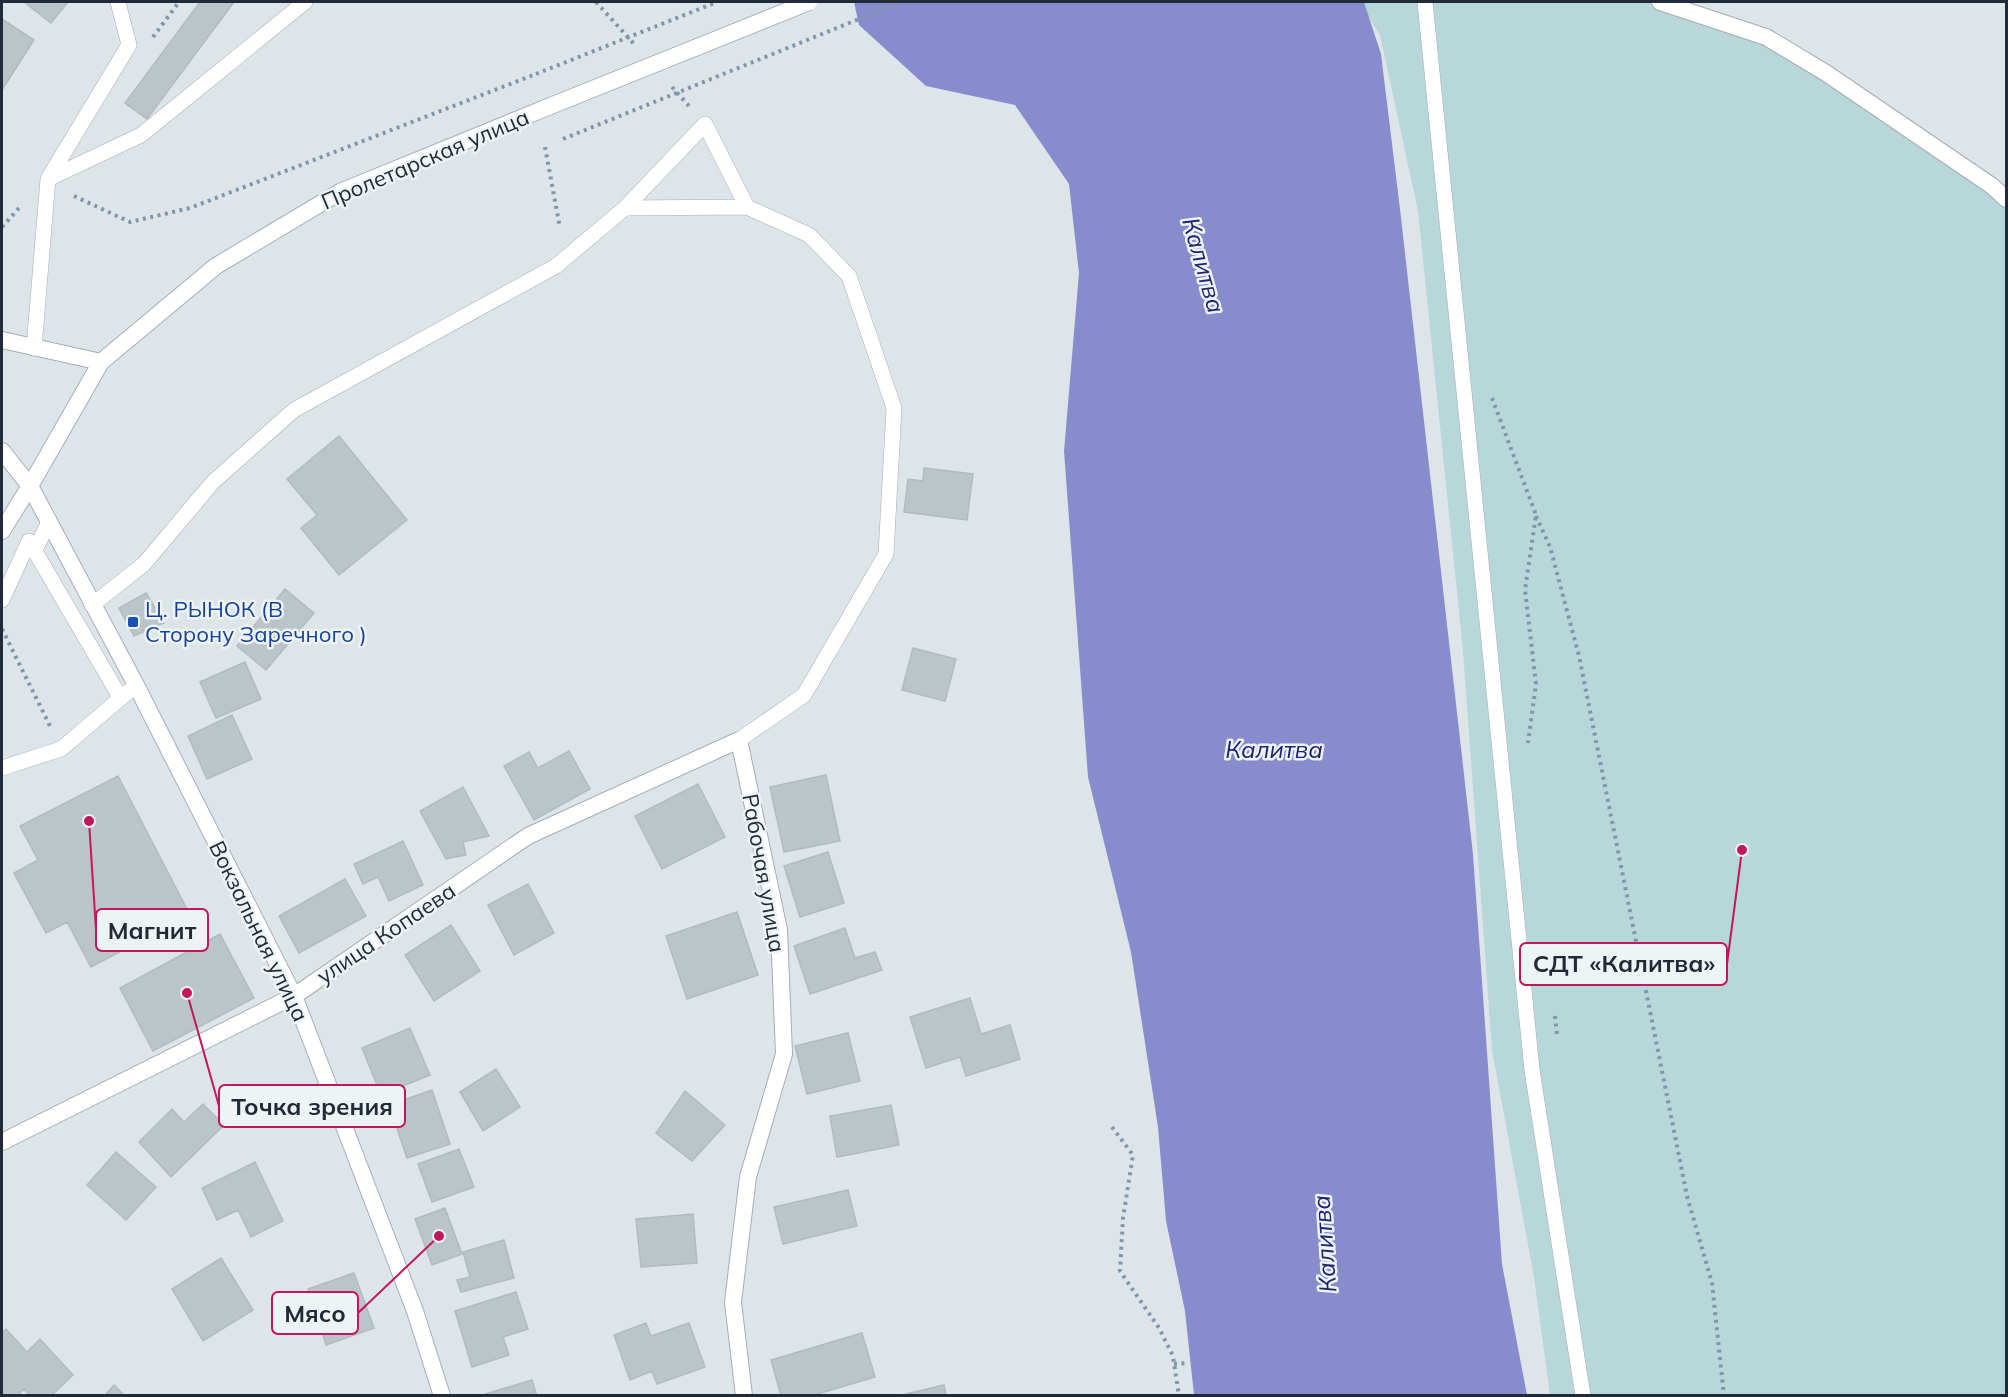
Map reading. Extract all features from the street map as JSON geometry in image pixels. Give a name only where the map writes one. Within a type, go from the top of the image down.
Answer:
[{"type":"street","name":"Пролетарская улица","points":[[101,362],[216,266],[340,192],[808,2]]},
{"type":"street","points":[[1660,2],[1766,37],[1826,73],[1992,186],[2007,199]]},
{"type":"street","points":[[2,340],[101,362],[2,531]]},
{"type":"street","name":"Вокзальная улица","points":[[2,451],[30,486],[136,685],[294,996],[415,1311],[442,1395]]},
{"type":"street","name":"улица Копаева","points":[[2,1142],[294,996],[528,836],[739,740]]},
{"type":"street","name":"Рабочая улица","points":[[739,740],[779,930],[784,1054],[748,1177],[733,1302],[744,1395]]},
{"type":"lane","points":[[34,348],[48,179],[129,45],[118,2]]},
{"type":"lane","points":[[48,179],[141,135],[305,2]]},
{"type":"lane","points":[[1425,2],[1532,1070],[1583,1395]]},
{"type":"lane","points":[[92,604],[144,564],[213,482],[294,410],[546,271],[571,254],[625,208],[705,124],[747,207]]},
{"type":"lane","points":[[625,208],[747,207],[809,236],[849,276],[894,408],[886,554],[804,695],[739,740]]},
{"type":"lane","points":[[34,552],[49,522]]},
{"type":"lane","points":[[2,600],[29,542],[120,697]]},
{"type":"lane","points":[[2,768],[61,749],[136,685]]},
{"type":"path","points":[[48,179],[82,201],[130,222],[190,208],[717,2]]},
{"type":"path","points":[[563,139],[901,2]]},
{"type":"path","points":[[544,147],[560,229],[571,254]]},
{"type":"path","points":[[1536,515],[1550,547],[1579,656],[1687,1196],[1712,1283],[1724,1395]]},
{"type":"path","points":[[2,629],[61,749]]},
{"type":"path","points":[[1112,1127],[1133,1155],[1124,1218],[1120,1271],[1159,1328],[1173,1356],[1179,1395]]},
{"type":"path","points":[[1174,1364],[1188,1363]]},
{"type":"shaded area","points":[[1359,2],[1664,2],[1753,28],[2006,199],[2006,1395],[1550,1395],[1534,1277],[1492,1050],[1463,651],[1418,211],[1380,35]]},
{"type":"water","name":"Калитва","points":[[854,2],[1364,2],[1381,54],[1400,209],[1473,854],[1502,1264],[1527,1395],[1194,1395],[1185,1311],[1166,1221],[1158,1127],[1131,952],[1088,777],[1064,451],[1079,273],[1069,184],[1015,105],[926,86],[859,25]]},
{"type":"building","points":[[24,2],[68,2],[51,23]]},
{"type":"building","points":[[200,2],[234,2],[147,119],[125,103]]},
{"type":"building","points":[[2,19],[34,40],[2,90]]},
{"type":"building","points":[[339,436],[407,520],[339,575],[301,528],[317,515],[287,479]]},
{"type":"building","points":[[924,468],[973,474],[967,520],[904,512],[908,479],[923,481]]},
{"type":"building","points":[[285,589],[314,613],[266,670],[237,646]]},
{"type":"building","points":[[146,593],[164,623],[134,636],[119,608]]},
{"type":"building","points":[[913,648],[956,659],[945,701],[902,690]]},
{"type":"building","points":[[245,662],[261,699],[216,718],[200,682]]},
{"type":"building","points":[[232,715],[252,759],[207,779],[188,736]]},
{"type":"building","points":[[569,751],[590,789],[534,820],[504,766],[529,752],[538,768]]},
{"type":"building","points":[[826,775],[840,841],[784,852],[770,787]]},
{"type":"building","points":[[118,776],[190,915],[91,967],[67,922],[46,933],[14,873],[38,860],[20,826]]},
{"type":"building","points":[[698,784],[725,837],[662,869],[635,816]]},
{"type":"building","points":[[463,787],[489,836],[463,842],[466,855],[446,859],[420,811]]},
{"type":"building","points":[[403,841],[423,885],[389,901],[378,877],[363,884],[354,864]]},
{"type":"building","points":[[828,852],[844,903],[800,917],[784,866]]},
{"type":"building","points":[[345,879],[366,916],[299,953],[279,916]]},
{"type":"building","points":[[528,884],[554,933],[514,955],[488,905]]},
{"type":"building","points":[[737,912],[758,975],[687,999],[666,936]]},
{"type":"building","points":[[451,925],[480,971],[434,1001],[405,955]]},
{"type":"building","points":[[845,928],[855,958],[875,952],[882,970],[810,994],[794,946]]},
{"type":"building","points":[[220,934],[254,998],[153,1051],[120,988]]},
{"type":"building","points":[[970,998],[981,1034],[1010,1025],[1020,1059],[966,1076],[960,1057],[926,1068],[910,1017]]},
{"type":"building","points":[[410,1028],[430,1075],[381,1095],[362,1048]]},
{"type":"building","points":[[848,1033],[860,1081],[807,1094],[795,1046]]},
{"type":"building","points":[[496,1069],[520,1107],[483,1131],[460,1092]]},
{"type":"building","points":[[432,1090],[450,1144],[407,1158],[389,1105]]},
{"type":"building","points":[[685,1091],[725,1125],[692,1161],[656,1133]]},
{"type":"building","points":[[203,1104],[224,1125],[171,1177],[139,1142],[172,1109],[184,1122]]},
{"type":"building","points":[[891,1105],[899,1145],[837,1157],[830,1116]]},
{"type":"building","points":[[459,1149],[474,1187],[432,1202],[418,1164]]},
{"type":"building","points":[[116,1152],[156,1187],[126,1220],[87,1185]]},
{"type":"building","points":[[255,1162],[283,1221],[251,1237],[238,1210],[217,1220],[202,1188]]},
{"type":"building","points":[[848,1190],[857,1226],[783,1244],[774,1207]]},
{"type":"building","points":[[445,1208],[462,1254],[432,1265],[415,1219]]},
{"type":"building","points":[[693,1214],[697,1263],[641,1267],[636,1219]]},
{"type":"building","points":[[504,1240],[514,1278],[461,1292],[457,1280],[470,1277],[463,1252]]},
{"type":"building","points":[[221,1258],[253,1310],[203,1341],[172,1289]]},
{"type":"building","points":[[354,1273],[374,1328],[326,1345],[308,1289]]},
{"type":"building","points":[[516,1292],[528,1329],[503,1337],[509,1355],[472,1367],[455,1311]]},
{"type":"building","points":[[646,1323],[651,1336],[689,1323],[705,1367],[657,1384],[652,1371],[630,1380],[614,1335]]},
{"type":"building","points":[[6,1329],[27,1352],[40,1339],[73,1375],[51,1396],[30,1396],[24,1389],[17,1396],[5,1396],[2,1392],[2,1333]]},
{"type":"building","points":[[862,1333],[875,1377],[811,1396],[781,1396],[771,1360]]},
{"type":"building","points":[[532,1380],[537,1396],[479,1396]]},
{"type":"building","points":[[114,1385],[125,1396],[104,1396]]},
{"type":"building","points":[[944,1385],[946,1396],[902,1395]]},
{"type":"place","name":"Ц. РЫНОК (В Сторону Заречного )","points":[[133,622]]},
{"type":"place","name":"Магнит","points":[[89,821]]},
{"type":"place","name":"СДТ «Калитва»","points":[[1742,850]]},
{"type":"place","name":"Точка зрения","points":[[187,993]]},
{"type":"place","name":"Мясо","points":[[439,1236]]}]
